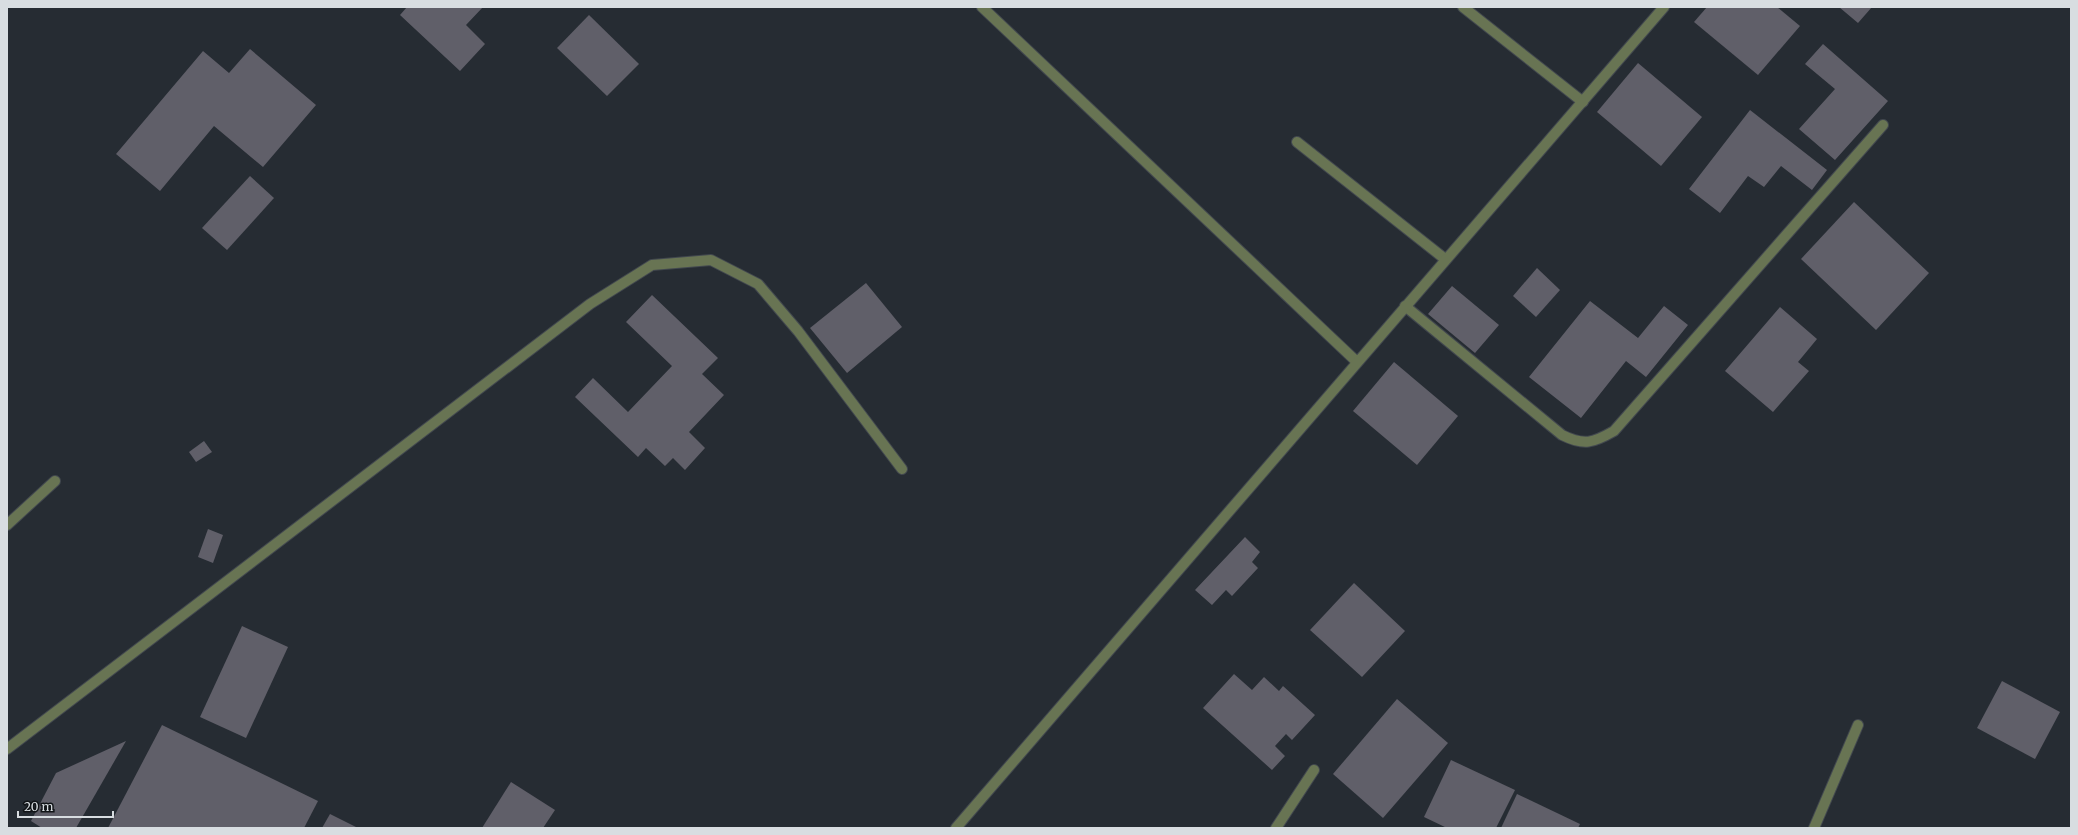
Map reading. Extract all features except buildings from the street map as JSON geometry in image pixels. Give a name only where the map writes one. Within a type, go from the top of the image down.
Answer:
[{"type":"street","points":[[982,7],[1357,362]]},
{"type":"street","points":[[1463,7],[1583,102]]},
{"type":"street","points":[[956,828],[1445,259],[1664,7]]},
{"type":"street","points":[[1405,306],[1562,435],[1576,442],[1595,442],[1614,431],[1883,125]]},
{"type":"street","points":[[1297,142],[1445,259]]},
{"type":"street","points":[[7,749],[590,304],[652,265],[712,260],[758,284],[798,331],[902,469]]},
{"type":"street","points":[[7,525],[55,481]]},
{"type":"street","points":[[1814,828],[1858,725]]},
{"type":"street","points":[[1276,828],[1314,770]]}]
